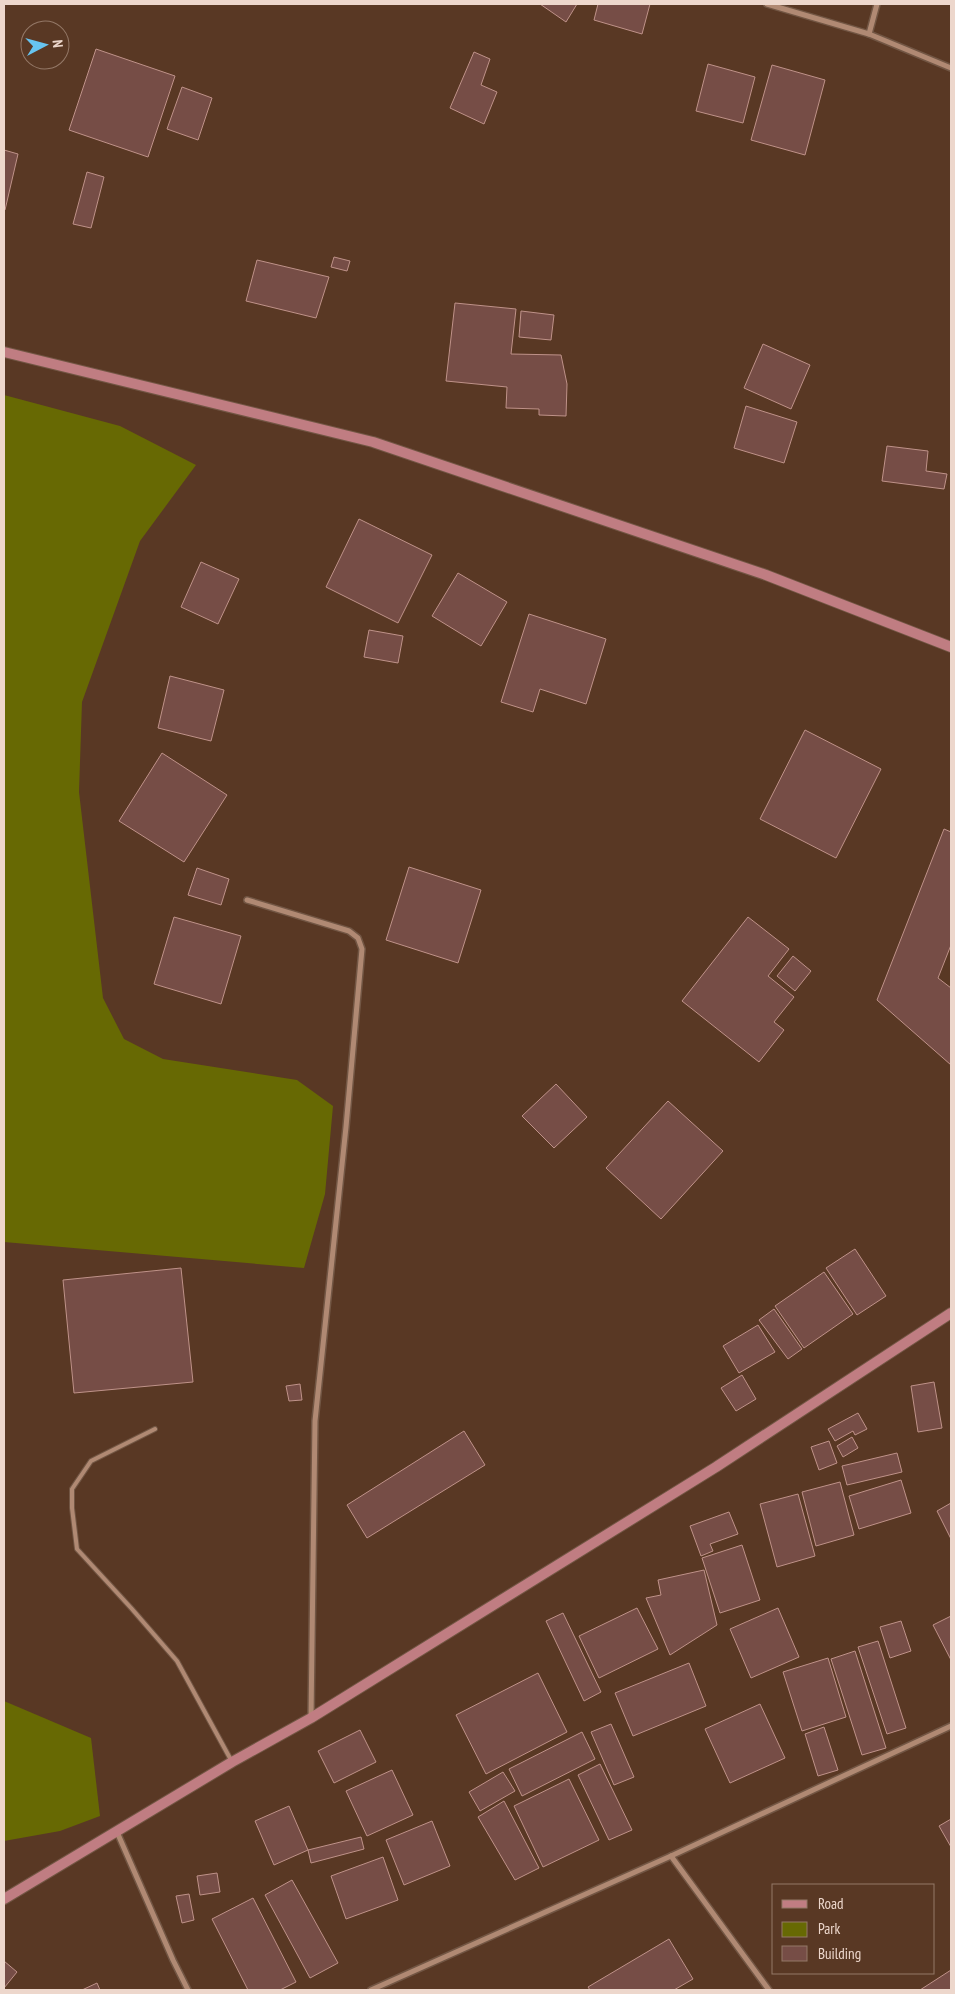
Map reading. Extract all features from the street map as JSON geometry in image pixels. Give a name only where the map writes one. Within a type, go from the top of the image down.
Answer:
[{"type":"main road","points":[[4,352],[373,442],[766,575],[951,647]]},
{"type":"main road","points":[[4,1899],[232,1762],[311,1718],[716,1467],[951,1313]]},
{"type":"street","points":[[767,4],[869,34],[951,68]]},
{"type":"street","points":[[869,34],[877,4]]},
{"type":"street","points":[[247,900],[349,931],[358,938],[362,949],[346,1127],[315,1421],[311,1718]]},
{"type":"street","points":[[371,1990],[671,1856],[951,1726]]},
{"type":"street","points":[[116,1831],[188,1990]]},
{"type":"street","points":[[671,1856],[769,1990]]},
{"type":"lane","points":[[155,1429],[91,1461],[72,1489],[72,1508],[77,1549],[177,1661],[232,1762]]},
{"type":"green space","points":[[4,395],[120,426],[196,465],[140,541],[82,702],[79,792],[103,998],[124,1039],[163,1059],[297,1080],[333,1106],[325,1194],[304,1268],[4,1242]]},
{"type":"green space","points":[[4,1701],[91,1738],[100,1816],[60,1831],[4,1841]]},
{"type":"building","points":[[540,4],[577,4],[566,22]]},
{"type":"building","points":[[598,4],[650,4],[642,34],[594,20]]},
{"type":"building","points":[[96,49],[175,76],[148,157],[69,130]]},
{"type":"building","points":[[474,52],[490,59],[481,85],[497,92],[484,124],[450,108]]},
{"type":"building","points":[[708,64],[755,77],[743,123],[696,111]]},
{"type":"building","points":[[772,65],[825,80],[805,155],[751,140]]},
{"type":"building","points":[[182,87],[212,98],[198,140],[167,129]]},
{"type":"building","points":[[4,150],[18,154],[5,210],[4,210]]},
{"type":"building","points":[[87,172],[104,177],[91,228],[73,224]]},
{"type":"building","points":[[334,257],[350,261],[347,271],[331,267]]},
{"type":"building","points":[[257,260],[329,277],[316,318],[246,301]]},
{"type":"building","points":[[455,303],[516,309],[511,354],[561,355],[567,384],[566,416],[539,415],[539,409],[506,408],[507,387],[446,381]]},
{"type":"building","points":[[521,311],[554,315],[551,340],[519,337]]},
{"type":"building","points":[[763,344],[810,365],[791,409],[744,388]]},
{"type":"building","points":[[746,406],[797,422],[784,463],[734,448]]},
{"type":"building","points":[[887,446],[928,451],[926,471],[947,474],[944,489],[882,481]]},
{"type":"building","points":[[359,519],[432,555],[398,623],[326,587]]},
{"type":"building","points":[[201,562],[239,579],[218,624],[181,607]]},
{"type":"building","points":[[458,573],[507,602],[481,646],[432,616]]},
{"type":"building","points":[[529,614],[606,639],[586,704],[540,689],[533,712],[501,702]]},
{"type":"building","points":[[369,630],[403,636],[398,663],[364,657]]},
{"type":"building","points":[[170,676],[224,690],[211,741],[158,728]]},
{"type":"building","points":[[805,730],[881,769],[836,858],[760,819]]},
{"type":"building","points":[[162,753],[227,795],[184,862],[119,821]]},
{"type":"building","points":[[944,829],[951,832],[951,945],[938,978],[951,988],[951,1065],[877,1000]]},
{"type":"building","points":[[409,867],[481,890],[458,963],[386,940]]},
{"type":"building","points":[[197,868],[229,879],[221,905],[188,895]]},
{"type":"building","points":[[174,917],[241,936],[221,1004],[154,984]]},
{"type":"building","points":[[748,917],[789,949],[768,976],[794,997],[774,1022],[784,1030],[759,1062],[682,1001]]},
{"type":"building","points":[[793,956],[811,971],[795,991],[777,976]]},
{"type":"building","points":[[556,1084],[587,1117],[554,1148],[522,1116]]},
{"type":"building","points":[[668,1101],[723,1151],[661,1219],[606,1168]]},
{"type":"building","points":[[855,1249],[886,1296],[857,1315],[826,1268]]},
{"type":"building","points":[[181,1268],[193,1382],[74,1393],[63,1280]]},
{"type":"building","points":[[824,1272],[853,1314],[804,1348],[775,1306]]},
{"type":"building","points":[[774,1309],[802,1349],[788,1359],[759,1320]]},
{"type":"building","points":[[758,1325],[775,1352],[739,1373],[723,1346]]},
{"type":"building","points":[[742,1375],[756,1399],[736,1411],[721,1388]]},
{"type":"building","points":[[934,1382],[942,1428],[918,1432],[911,1386]]},
{"type":"building","points":[[300,1384],[302,1400],[289,1401],[286,1386]]},
{"type":"building","points":[[858,1413],[867,1429],[855,1435],[853,1431],[835,1441],[828,1429]]},
{"type":"building","points":[[464,1431],[485,1465],[367,1538],[347,1505]]},
{"type":"building","points":[[852,1437],[858,1448],[843,1457],[837,1446]]},
{"type":"building","points":[[829,1441],[837,1463],[819,1470],[811,1447]]},
{"type":"building","points":[[897,1453],[902,1472],[847,1485],[842,1466]]},
{"type":"building","points":[[901,1480],[911,1513],[859,1529],[849,1496]]},
{"type":"building","points":[[840,1482],[854,1535],[816,1546],[802,1492]]},
{"type":"building","points":[[798,1494],[815,1556],[777,1567],[760,1504]]},
{"type":"building","points":[[951,1503],[951,1539],[937,1511]]},
{"type":"building","points":[[729,1512],[738,1534],[710,1544],[713,1551],[701,1556],[690,1526]]},
{"type":"building","points":[[742,1545],[760,1600],[720,1613],[702,1558]]},
{"type":"building","points":[[704,1570],[717,1625],[670,1655],[646,1598],[661,1595],[658,1580]]},
{"type":"building","points":[[637,1608],[658,1649],[599,1678],[579,1636]]},
{"type":"building","points":[[778,1608],[799,1657],[751,1678],[730,1629]]},
{"type":"building","points":[[563,1613],[601,1692],[584,1701],[546,1621]]},
{"type":"building","points":[[951,1616],[951,1660],[933,1625]]},
{"type":"building","points":[[901,1621],[911,1651],[890,1658],[880,1627]]},
{"type":"building","points":[[878,1641],[906,1728],[887,1734],[858,1647]]},
{"type":"building","points":[[855,1651],[886,1748],[862,1755],[831,1659]]},
{"type":"building","points":[[828,1658],[846,1717],[802,1731],[783,1672]]},
{"type":"building","points":[[689,1663],[706,1706],[633,1736],[615,1693]]},
{"type":"building","points":[[538,1673],[567,1732],[486,1774],[456,1715]]},
{"type":"building","points":[[760,1704],[785,1758],[730,1783],[705,1729]]},
{"type":"building","points":[[611,1724],[634,1777],[614,1785],[591,1732]]},
{"type":"building","points":[[824,1727],[838,1770],[818,1776],[805,1734]]},
{"type":"building","points":[[360,1730],[376,1762],[334,1783],[318,1751]]},
{"type":"building","points":[[582,1732],[595,1759],[522,1796],[509,1769]]},
{"type":"building","points":[[600,1764],[632,1830],[609,1840],[578,1775]]},
{"type":"building","points":[[392,1770],[413,1815],[367,1836],[346,1791]]},
{"type":"building","points":[[503,1772],[515,1791],[480,1811],[469,1792]]},
{"type":"building","points":[[569,1779],[599,1840],[543,1867],[514,1806]]},
{"type":"building","points":[[504,1801],[539,1868],[515,1880],[478,1817]]},
{"type":"building","points":[[289,1806],[308,1850],[274,1865],[255,1821]]},
{"type":"building","points":[[951,1819],[951,1847],[939,1826]]},
{"type":"building","points":[[432,1821],[450,1866],[404,1885],[386,1840]]},
{"type":"building","points":[[361,1837],[364,1849],[311,1863],[308,1850]]},
{"type":"building","points":[[383,1857],[398,1900],[346,1919],[331,1876]]},
{"type":"building","points":[[217,1873],[220,1892],[200,1895],[197,1876]]},
{"type":"building","points":[[292,1880],[338,1963],[310,1978],[265,1895]]},
{"type":"building","points":[[189,1894],[194,1920],[182,1923],[176,1896]]},
{"type":"building","points":[[253,1898],[296,1982],[280,1990],[248,1990],[212,1919]]},
{"type":"building","points":[[669,1939],[693,1979],[674,1990],[590,1990],[588,1987]]},
{"type":"building","points":[[4,1961],[17,1972],[4,1988]]},
{"type":"building","points":[[951,1970],[951,1990],[920,1990]]},
{"type":"building","points":[[97,1983],[100,1990],[82,1990]]}]
